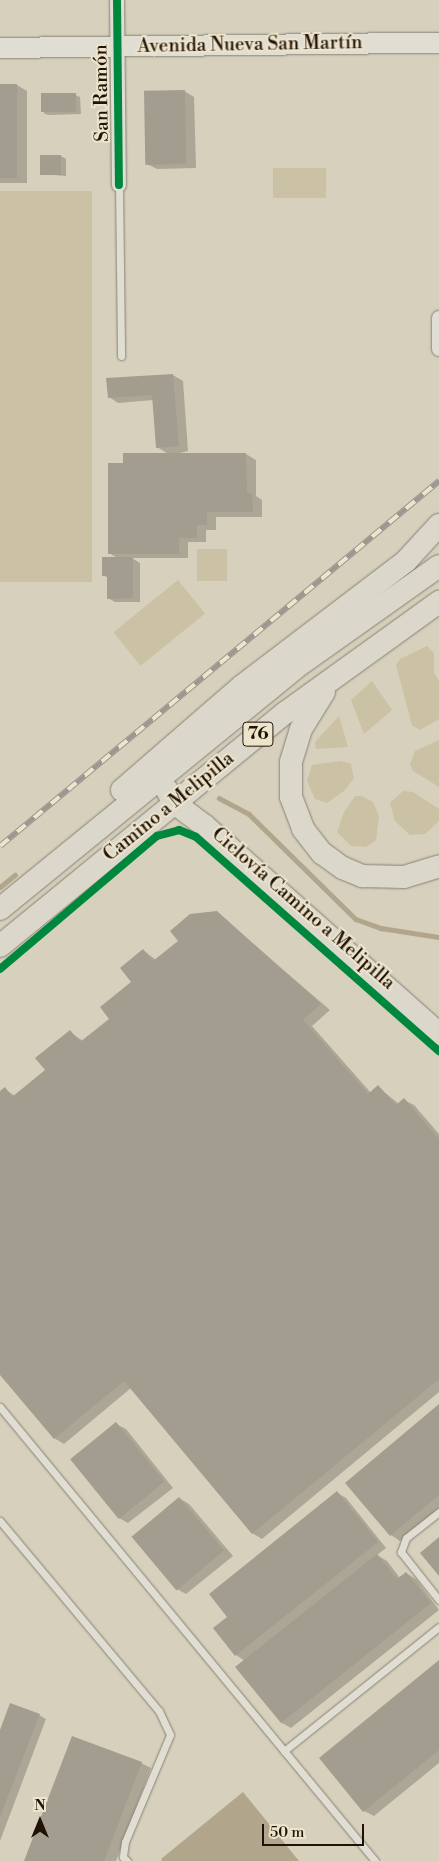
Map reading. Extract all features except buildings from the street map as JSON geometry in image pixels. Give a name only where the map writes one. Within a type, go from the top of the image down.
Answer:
[{"type":"main road","name":"Avenida Nueva San Martín","points":[[0,48],[439,43]]},
{"type":"main road","points":[[66,854],[89,823],[166,749],[290,648],[391,573],[420,548],[439,525]]},
{"type":"main road","name":"Camino a Melipilla","points":[[0,909],[302,663],[439,566]]},
{"type":"main road","name":"Camino a Melipilla","points":[[0,946],[173,802],[344,668],[439,602]]},
{"type":"main road","points":[[344,668],[307,716],[296,743],[289,780],[297,817],[322,853],[354,873],[369,877],[404,877],[439,866]]},
{"type":"main road","points":[[169,770],[166,787],[173,802],[205,826],[439,1034]]},
{"type":"street","name":"San Ramón","points":[[117,0],[119,185]]},
{"type":"street","points":[[439,318],[439,349]]},
{"type":"lane","points":[[119,185],[122,356]]},
{"type":"lane","points":[[0,1407],[375,1861]]},
{"type":"lane","points":[[439,1512],[406,1538],[401,1552],[439,1600]]},
{"type":"lane","points":[[0,1521],[159,1711],[170,1735],[125,1842],[123,1857],[127,1861]]},
{"type":"lane","points":[[284,1751],[439,1627]]},
{"type":"shaded area","points":[[273,168],[326,168],[326,198],[273,198]]},
{"type":"shaded area","points":[[0,191],[92,191],[92,582],[0,582]]},
{"type":"shaded area","points":[[197,549],[227,549],[227,581],[197,581]]},
{"type":"shaded area","points":[[178,580],[205,613],[141,666],[113,632]]},
{"type":"shaded area","points":[[427,646],[434,653],[434,673],[439,681],[439,719],[420,730],[412,725],[396,665],[400,659]]},
{"type":"shaded area","points":[[372,681],[392,710],[364,734],[351,700]]},
{"type":"shaded area","points":[[339,716],[348,747],[316,749],[315,742]]},
{"type":"shaded area","points":[[439,740],[439,787],[413,771],[410,764],[415,751]]},
{"type":"shaded area","points":[[341,761],[351,764],[354,778],[344,791],[327,803],[315,799],[307,781],[312,765]]},
{"type":"shaded area","points":[[403,791],[413,792],[439,809],[439,821],[425,834],[410,835],[395,821],[390,803]]},
{"type":"shaded area","points":[[355,796],[362,796],[373,802],[379,816],[376,840],[366,847],[351,846],[337,832],[344,812]]},
{"type":"shaded area","points":[[243,1792],[299,1861],[162,1861],[161,1859]]},
{"type":"waterway","points":[[219,798],[249,814],[356,919],[381,928],[439,937]]},
{"type":"waterway","points":[[0,887],[15,875]]},
{"type":"railway","points":[[0,846],[439,481]]},
{"type":"cycle path","points":[[117,0],[119,185]]},
{"type":"cycle path","name":"Ciclovía Camino a Melipilla","points":[[0,969],[157,836],[179,830],[196,837],[439,1051]]}]
